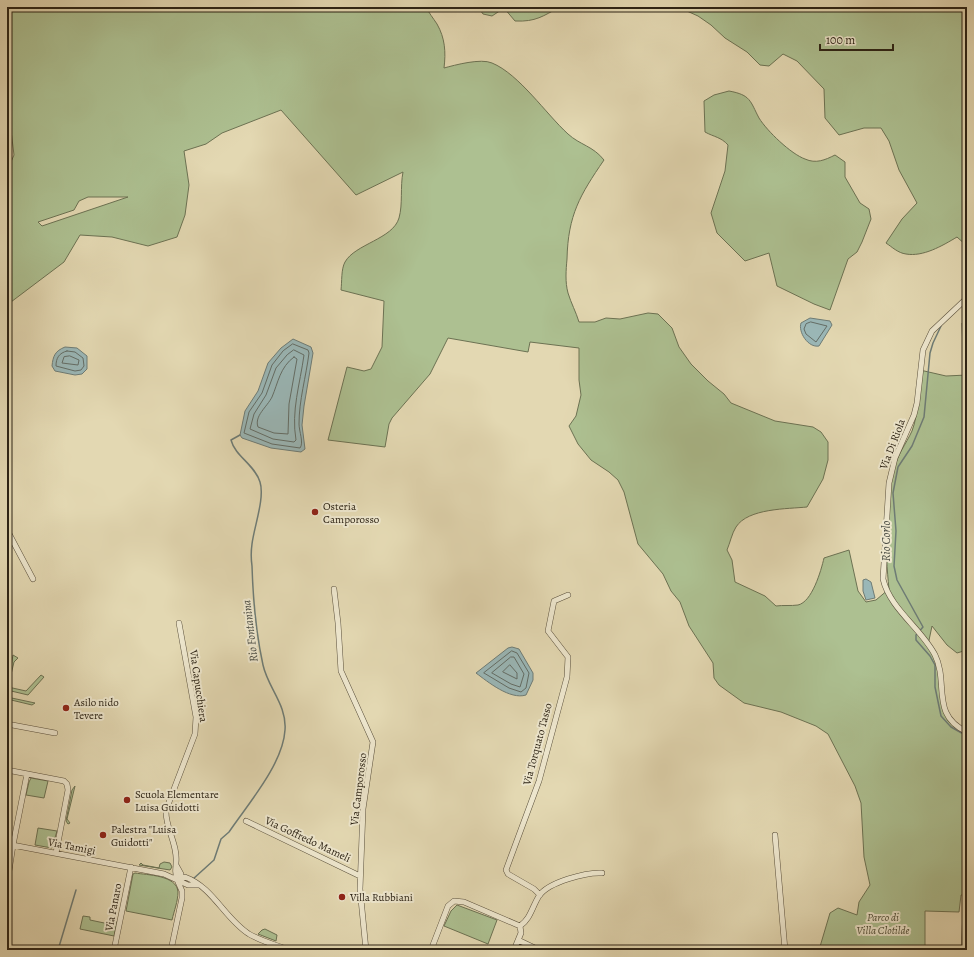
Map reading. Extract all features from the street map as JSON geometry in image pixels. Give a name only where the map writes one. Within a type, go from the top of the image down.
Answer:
[{"type":"street","name":"Via Di Riola","points":[[967,298],[932,331],[926,344],[918,403],[914,416],[895,458],[889,483],[883,579],[885,587],[934,654],[940,667],[943,707],[948,719],[957,727],[967,732]]},
{"type":"street","points":[[7,530],[33,579]]},
{"type":"street","name":"Via Camporosso","points":[[334,589],[341,671],[373,742],[363,809],[360,876],[366,950]]},
{"type":"street","name":"Via Torquato Tasso","points":[[540,895],[534,889],[508,874],[506,870],[539,781],[567,677],[568,657],[548,631],[554,601],[568,595]]},
{"type":"street","name":"Via Capucchiera","points":[[179,623],[196,717],[193,738],[166,810],[167,822],[175,848],[176,865],[174,872],[182,891]]},
{"type":"street","points":[[7,650],[7,665]]},
{"type":"street","points":[[7,724],[55,734]]},
{"type":"street","points":[[7,770],[64,781],[67,784],[68,790],[56,853]]},
{"type":"street","points":[[7,884],[11,845],[27,774]]},
{"type":"street","name":"Via Goffredo Mameli","points":[[246,821],[360,876]]},
{"type":"street","points":[[775,835],[785,950]]},
{"type":"street","name":"Via Tamigi","points":[[11,845],[164,874],[178,882]]},
{"type":"street","name":"Via Panaro","points":[[114,950],[130,868]]},
{"type":"street","points":[[520,926],[528,920],[540,895],[551,887],[579,875],[594,872],[602,873]]},
{"type":"street","points":[[178,882],[192,881],[207,892],[249,934],[289,950]]},
{"type":"street","points":[[178,882],[188,885],[198,885]]},
{"type":"street","points":[[171,950],[182,891],[198,885]]},
{"type":"street","points":[[964,950],[966,896]]},
{"type":"street","points":[[432,950],[448,906],[454,901],[464,902],[520,926]]},
{"type":"street","points":[[514,950],[521,934],[520,926]]},
{"type":"street","points":[[518,940],[539,950]]},
{"type":"green space","name":"Parco di Villa Clotilde","points":[[7,7],[426,7],[442,35],[445,51],[444,68],[468,62],[481,61],[492,63],[502,68],[532,95],[568,134],[600,155],[604,160],[582,195],[570,230],[566,267],[566,285],[579,322],[595,322],[606,318],[620,319],[648,313],[658,314],[672,328],[679,347],[691,364],[724,394],[731,403],[775,421],[813,427],[821,432],[828,442],[828,460],[823,479],[807,507],[779,509],[749,516],[736,527],[727,550],[732,560],[735,582],[765,596],[776,606],[798,605],[803,603],[812,592],[824,558],[849,550],[858,591],[866,602],[876,600],[889,589],[886,544],[888,499],[895,465],[914,424],[917,409],[920,370],[946,376],[967,375],[967,650],[957,653],[947,645],[932,626],[928,645],[940,667],[939,684],[951,724],[967,732],[967,895],[961,895],[959,912],[925,911],[925,950],[819,950],[830,913],[838,908],[857,915],[859,902],[870,885],[864,857],[861,803],[855,786],[828,734],[816,726],[781,712],[744,703],[719,685],[714,678],[713,663],[689,626],[680,602],[671,591],[663,574],[638,544],[624,492],[618,480],[591,460],[578,444],[569,426],[576,416],[581,395],[579,380],[579,348],[530,342],[528,352],[448,338],[430,374],[392,418],[389,424],[385,447],[328,440],[347,367],[364,371],[371,369],[382,347],[384,301],[341,290],[342,272],[345,262],[350,256],[357,250],[382,236],[395,225],[400,213],[403,172],[356,195],[281,110],[222,133],[206,144],[184,151],[189,185],[185,215],[177,237],[148,246],[112,237],[80,235],[64,262],[7,305],[7,171],[14,155],[9,114],[7,113]],"holes":[[[88,197],[128,197],[42,226],[38,222],[74,210],[79,201]]]},
{"type":"green space","points":[[478,7],[560,7],[539,18],[515,21],[504,8],[492,16],[483,14]]},
{"type":"green space","points":[[678,7],[803,7],[808,10],[857,7],[967,7],[967,246],[957,237],[926,252],[919,254],[906,254],[895,250],[886,243],[902,219],[917,203],[899,170],[889,141],[881,128],[864,128],[839,135],[825,118],[824,89],[797,61],[783,54],[769,66],[760,65],[747,52],[725,38],[711,25],[698,16]]},
{"type":"green space","points":[[729,91],[746,97],[768,129],[780,142],[799,156],[817,161],[824,160],[835,155],[845,162],[845,177],[860,203],[869,209],[871,219],[857,252],[848,259],[830,310],[777,286],[769,253],[745,261],[717,233],[711,213],[725,171],[728,145],[720,139],[705,132],[704,101],[714,95]]},
{"type":"green space","points":[[967,318],[967,355],[963,351],[962,323]]},
{"type":"green space","points":[[13,655],[18,658],[14,662],[8,687],[26,691],[41,675],[44,677],[28,695],[7,690]]},
{"type":"green space","points":[[7,697],[35,703],[32,705],[7,699]]},
{"type":"green space","points":[[31,778],[48,781],[44,798],[26,795]]},
{"type":"green space","points":[[75,786],[67,819],[70,823],[68,824],[66,821],[72,790]]},
{"type":"green space","points":[[38,828],[57,831],[52,848],[35,845]]},
{"type":"green space","points":[[164,862],[170,863],[172,867],[170,870],[139,865],[141,863],[143,865],[159,868],[160,864]]},
{"type":"green space","points":[[133,874],[154,875],[173,882],[176,886],[178,895],[172,920],[126,911]]},
{"type":"green space","points":[[457,905],[497,920],[488,944],[444,926],[451,911]]},
{"type":"green space","points":[[83,916],[90,917],[90,920],[109,924],[110,921],[117,922],[114,936],[80,929]]},
{"type":"green space","points":[[265,929],[277,935],[276,941],[258,934]]},
{"type":"water","points":[[810,318],[830,321],[832,325],[819,346],[811,345],[802,335],[800,327],[801,323]]},
{"type":"water","points":[[293,339],[311,347],[313,353],[302,425],[305,449],[301,452],[271,448],[242,438],[240,435],[245,411],[258,391],[268,363],[281,348]]},
{"type":"water","points":[[65,347],[77,348],[87,356],[87,369],[82,374],[75,375],[55,371],[52,366],[53,359],[59,350]]},
{"type":"water","points":[[866,579],[871,582],[875,598],[866,600],[863,591],[863,580]]},
{"type":"water","points":[[512,647],[519,649],[533,673],[533,680],[526,695],[520,696],[506,693],[476,673],[508,648]]},
{"type":"waterway","name":"Rio Corlo","points":[[941,326],[930,353],[924,417],[912,446],[898,467],[893,493],[896,531],[894,566],[897,580],[923,627],[916,635],[916,640],[930,656],[935,665],[935,687],[941,716],[951,727],[967,736]]},
{"type":"waterway","name":"Rio Fontanina","points":[[193,879],[214,860],[221,839],[229,832],[255,796],[278,756],[283,743],[285,730],[283,713],[265,673],[258,641],[251,552],[260,504],[261,489],[260,482],[254,471],[233,446],[231,440],[240,435]]},
{"type":"waterway","points":[[58,950],[76,890]]},
{"type":"place","name":"Osteria Camporosso","points":[[315,512]]},
{"type":"place","name":"Asilo nido Tevere","points":[[66,708]]},
{"type":"place","name":"Scuola Elementare Luisa Guidotti","points":[[127,800]]},
{"type":"place","name":"Palestra \"Luisa Guidotti\"","points":[[103,835]]},
{"type":"place","name":"Villa Rubbiani","points":[[342,897]]}]
